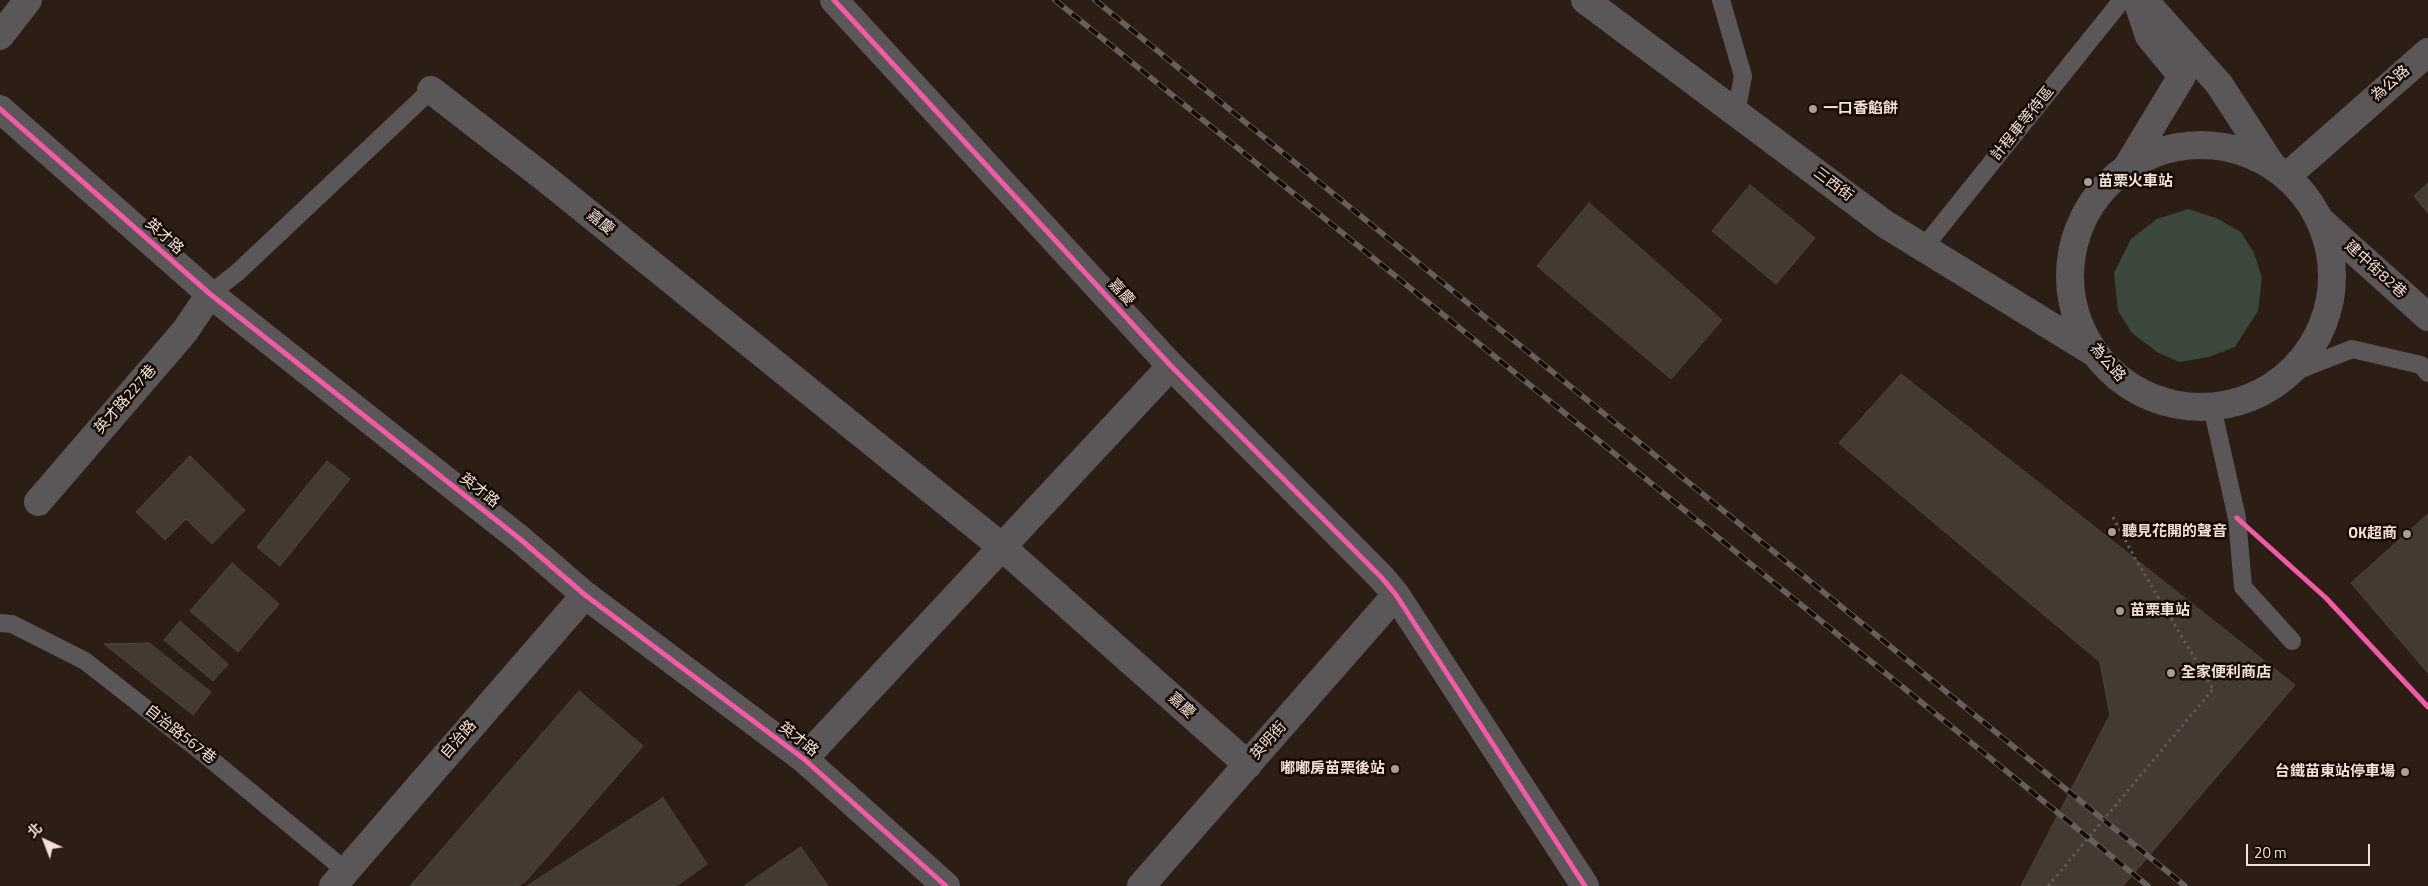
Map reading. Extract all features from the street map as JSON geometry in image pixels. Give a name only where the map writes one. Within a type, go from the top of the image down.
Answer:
[{"type":"street","points":[[0,36],[28,0]]},
{"type":"street","name":"嘉慶","points":[[834,0],[1171,366],[1382,578],[1396,595],[1585,886]]},
{"type":"street","points":[[2126,168],[2182,76],[2149,36],[2137,0]]},
{"type":"street","points":[[2144,0],[2219,84],[2279,170]]},
{"type":"street","name":"三西街","points":[[1596,3],[1736,113],[1885,224],[2094,352]]},
{"type":"street","name":"為公路","points":[[2279,170],[2428,52]]},
{"type":"street","name":"嘉慶","points":[[431,90],[546,179],[1002,547],[1248,765]]},
{"type":"street","name":"英才路","points":[[0,109],[210,294],[520,539],[585,595],[804,759],[946,886]]},
{"type":"street","name":"為公路","points":[[2198,144],[2236,148],[2279,170],[2307,197],[2322,222],[2332,262],[2330,304],[2314,342],[2288,374],[2253,397],[2212,407],[2167,403],[2126,384],[2094,352],[2075,315],[2069,274],[2076,233],[2096,197],[2126,168],[2160,151],[2198,144]]},
{"type":"street","name":"建中街82巷","points":[[2322,222],[2428,318]]},
{"type":"street","name":"英才路227巷","points":[[38,502],[185,331],[210,294]]},
{"type":"street","points":[[804,759],[1171,366]]},
{"type":"street","name":"自治路","points":[[339,879],[585,595]]},
{"type":"street","name":"英明街","points":[[1141,886],[1396,595]]},
{"type":"lane","points":[[1721,0],[1743,76],[1736,113]]},
{"type":"lane","name":"計程車等待區","points":[[1924,247],[2122,0]]},
{"type":"lane","name":"嘉慶","points":[[210,294],[238,272],[431,90]]},
{"type":"lane","points":[[2288,374],[2352,349],[2421,364],[2428,373]]},
{"type":"lane","points":[[2212,407],[2237,518],[2243,587],[2292,641]]},
{"type":"lane","name":"自治路567巷","points":[[0,623],[12,624],[85,661],[208,757],[339,879]]},
{"type":"path","points":[[2048,886],[2212,690],[2113,517]]},
{"type":"green space","points":[[2188,209],[2216,218],[2241,232],[2254,253],[2262,278],[2258,311],[2235,347],[2209,357],[2179,362],[2157,352],[2132,333],[2118,311],[2114,273],[2131,239],[2157,219]]},
{"type":"building","points":[[2428,183],[2428,213],[2414,196]]},
{"type":"building","points":[[1750,185],[1815,238],[1776,284],[1712,231]]},
{"type":"building","points":[[1589,203],[1722,320],[1671,379],[1537,266]]},
{"type":"building","name":"苗栗車站","points":[[1901,374],[2295,685],[2123,886],[2021,886],[2110,715],[2100,662],[1839,443]]},
{"type":"building","points":[[190,456],[245,510],[212,544],[186,519],[165,540],[136,512]]},
{"type":"building","points":[[327,461],[350,479],[280,566],[257,547]]},
{"type":"building","points":[[2428,514],[2428,673],[2351,583]]},
{"type":"building","points":[[232,563],[279,604],[238,652],[190,611]]},
{"type":"building","points":[[180,621],[228,664],[213,681],[164,640]]},
{"type":"building","points":[[149,643],[211,692],[193,715],[104,644]]},
{"type":"building","points":[[579,691],[643,746],[526,881],[518,886],[410,886]]},
{"type":"building","points":[[663,798],[707,864],[676,886],[527,886]]},
{"type":"building","points":[[801,847],[828,886],[744,886]]},
{"type":"railway","points":[[1055,0],[2148,886]]},
{"type":"railway","points":[[1095,0],[2185,886]]},
{"type":"cycle path","points":[[834,0],[1171,366],[1382,578],[1396,595],[1585,886]]},
{"type":"cycle path","points":[[0,109],[210,294],[520,539],[585,595],[804,759],[946,886]]},
{"type":"cycle path","points":[[2237,518],[2326,598],[2428,707]]},
{"type":"place","name":"一口香餡餅","points":[[1813,109]]},
{"type":"place","name":"苗栗火車站","points":[[2088,182]]},
{"type":"place","name":"聽見花開的聲音","points":[[2112,532]]},
{"type":"place","name":"OK超商","points":[[2407,534]]},
{"type":"place","name":"苗栗車站","points":[[2120,611]]},
{"type":"place","name":"全家便利商店","points":[[2171,673]]},
{"type":"place","name":"嘟嘟房苗栗後站","points":[[1395,769]]},
{"type":"place","name":"台鐵苗東站停車場","points":[[2405,772]]}]
